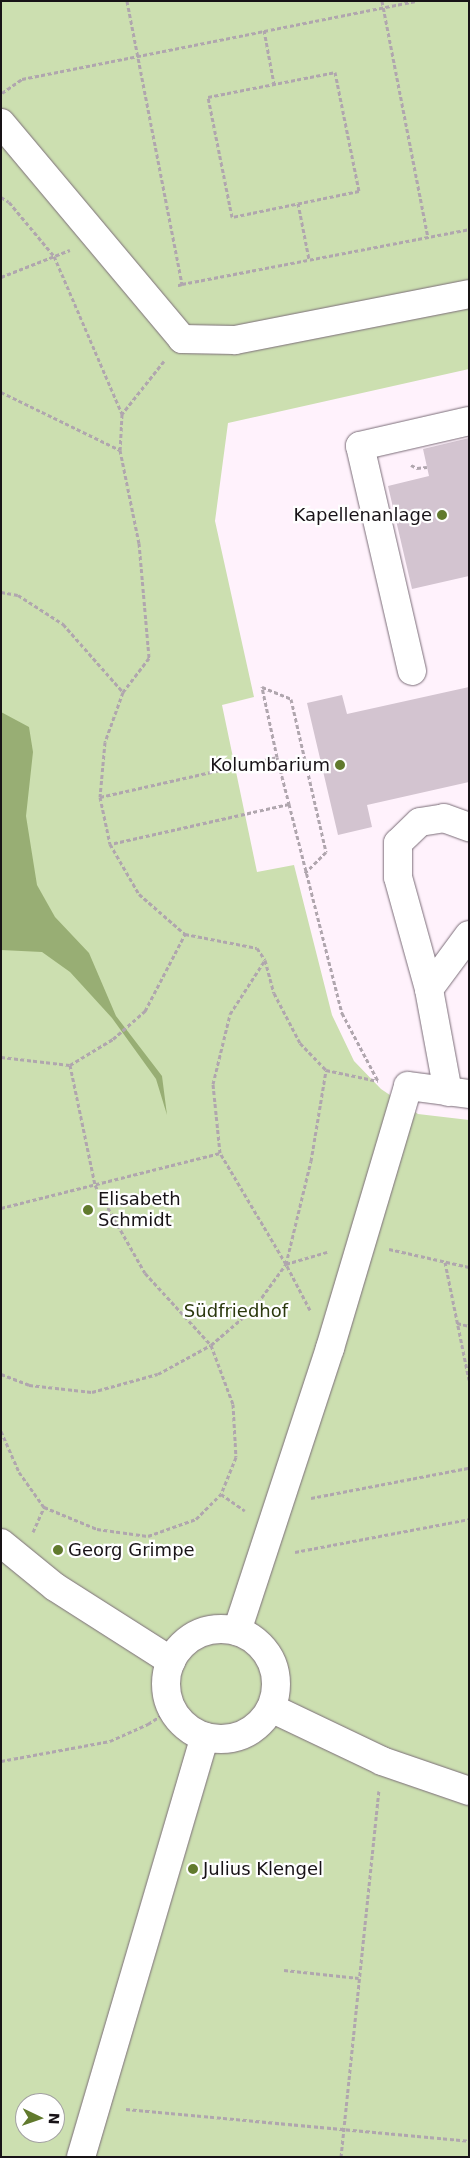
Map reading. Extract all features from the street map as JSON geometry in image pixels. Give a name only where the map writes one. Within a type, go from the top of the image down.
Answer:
[{"type":"lane","points":[[1,123],[182,339],[235,340],[469,294]]},
{"type":"lane","points":[[412,671],[360,446],[469,421]]},
{"type":"lane","points":[[237,1631],[330,1348],[408,1086],[459,1093],[398,877],[398,843],[420,822],[444,818],[469,827]]},
{"type":"lane","points":[[429,989],[469,935]]},
{"type":"lane","points":[[1,1543],[55,1587],[171,1661]]},
{"type":"lane","points":[[209,1630],[237,1631],[262,1647],[270,1659],[276,1687],[270,1708],[258,1725],[246,1733],[219,1740],[205,1737],[180,1721],[172,1709],[166,1681],[171,1661],[184,1643],[196,1635],[209,1630]]},
{"type":"lane","points":[[270,1708],[382,1761],[469,1790]]},
{"type":"lane","points":[[81,2157],[205,1737]]},
{"type":"path","points":[[127,1],[182,284]]},
{"type":"path","points":[[382,1],[428,237]]},
{"type":"path","points":[[1,94],[22,79],[137,54],[417,1]]},
{"type":"path","points":[[264,30],[274,84]]},
{"type":"path","points":[[335,72],[360,191],[232,217],[208,97],[274,84],[335,72]]},
{"type":"path","points":[[1,197],[9,202],[54,256],[122,414],[120,450],[139,543],[148,658],[123,692],[105,742],[100,797],[110,844],[139,894],[185,934],[257,948],[265,960],[274,993],[300,1044],[326,1070],[408,1086]]},
{"type":"path","points":[[298,203],[309,260]]},
{"type":"path","points":[[146,296],[182,284],[469,229]]},
{"type":"path","points":[[1,277],[99,240]]},
{"type":"path","points":[[122,414],[182,339]]},
{"type":"path","points":[[1,392],[120,450]]},
{"type":"path","points":[[1,592],[18,595],[63,624],[123,692]]},
{"type":"path","points":[[305,873],[326,852],[292,699],[262,687],[305,873],[342,1013],[378,1081]]},
{"type":"path","points":[[100,797],[278,757]]},
{"type":"path","points":[[110,844],[289,804]]},
{"type":"path","points":[[1,1056],[70,1065],[113,1039],[134,1024],[145,1011],[185,934]]},
{"type":"path","points":[[265,960],[230,1014],[213,1084],[220,1153],[286,1264],[330,1348]]},
{"type":"path","points":[[1,1431],[19,1472],[44,1507],[97,1530],[148,1536],[196,1518],[220,1494],[236,1457],[233,1404],[211,1345],[145,1273],[95,1185],[70,1065]]},
{"type":"path","points":[[1,1374],[29,1385],[92,1392],[158,1374],[211,1345],[254,1308],[286,1264],[311,1161],[326,1070]]},
{"type":"path","points":[[1,1208],[220,1153]]},
{"type":"path","points":[[286,1264],[362,1242],[469,1267]]},
{"type":"path","points":[[445,1262],[469,1380]]},
{"type":"path","points":[[457,1323],[469,1326]]},
{"type":"path","points":[[220,1494],[275,1517],[469,1468]]},
{"type":"path","points":[[262,1558],[469,1518]]},
{"type":"path","points":[[1,1761],[110,1741],[148,1724],[172,1709]]},
{"type":"path","points":[[341,2157],[382,1761]]},
{"type":"path","points":[[284,1970],[359,1978]]},
{"type":"path","points":[[97,2106],[469,2141]]},
{"type":"green space","name":"Südfriedhof","points":[[1,1],[469,1],[469,369],[228,423],[215,521],[254,697],[222,705],[257,872],[294,865],[332,1015],[354,1061],[381,1089],[418,1114],[469,1120],[469,2157],[1,2157]]},
{"type":"shaded area","points":[[1,712],[29,727],[33,752],[26,816],[37,885],[55,917],[89,953],[116,1016],[162,1076],[167,1115],[156,1079],[112,1018],[70,972],[42,952],[1,950]]},
{"type":"building","name":"Kapellenanlage","points":[[469,438],[469,576],[412,589],[388,486],[429,476],[423,449]]},
{"type":"building","points":[[469,687],[469,782],[367,805],[372,827],[338,835],[307,703],[342,695],[347,714]]},
{"type":"place","name":"Kapellenanlage","points":[[442,515]]},
{"type":"place","name":"Kolumbarium","points":[[340,765]]},
{"type":"place","name":"Elisabeth Schmidt","points":[[88,1210]]},
{"type":"place","name":"Georg Grimpe","points":[[58,1550]]},
{"type":"place","name":"Julius Klengel","points":[[193,1869]]}]
